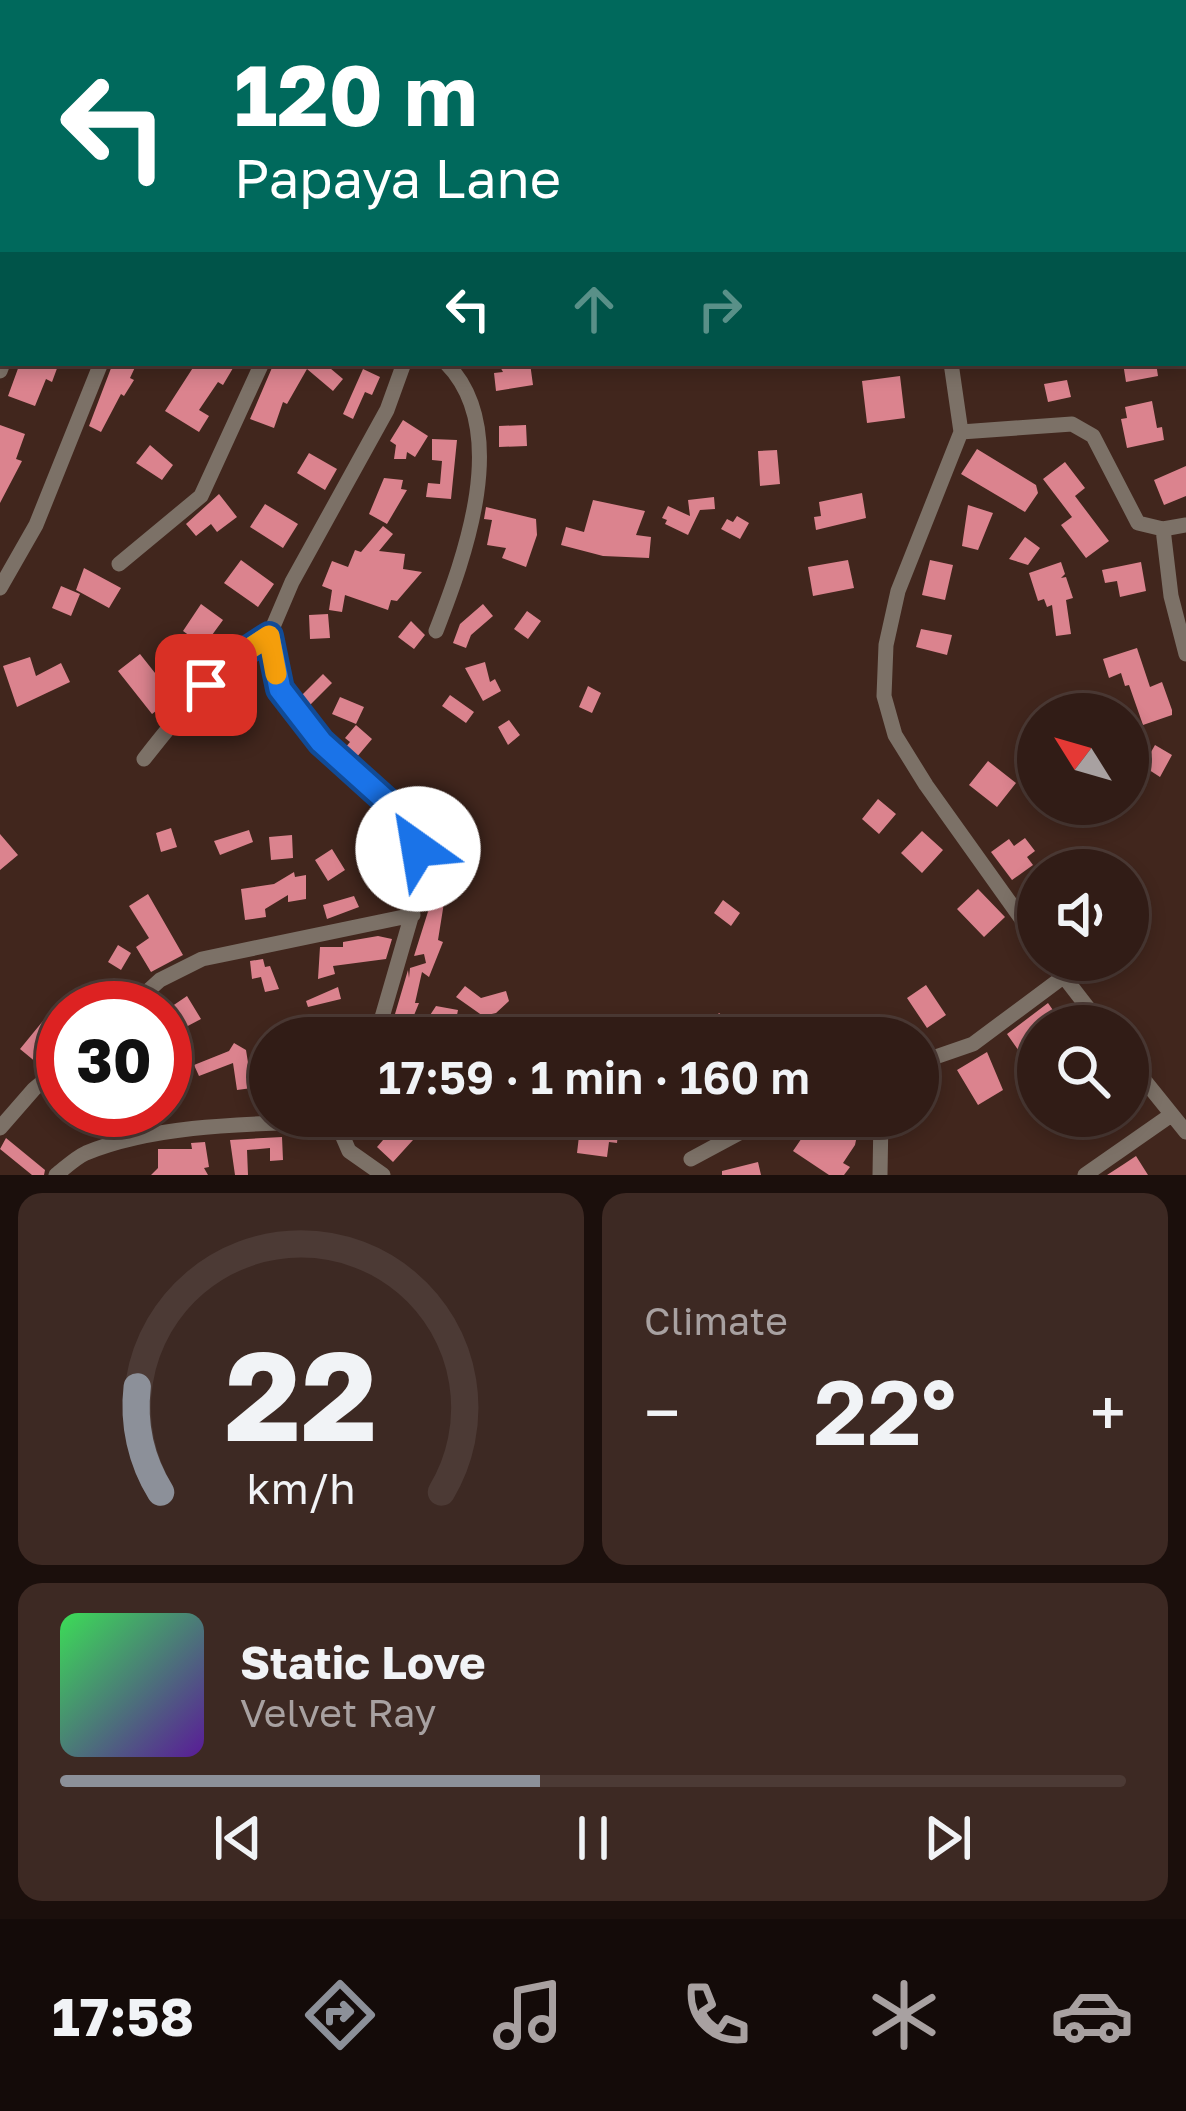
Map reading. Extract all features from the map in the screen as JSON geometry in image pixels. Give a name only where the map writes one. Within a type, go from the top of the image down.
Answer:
[{"type":"street","points":[[0,588],[36,525],[100,366]]},
{"type":"street","points":[[119,564],[201,496],[261,366]]},
{"type":"street","points":[[144,759],[183,708],[229,662],[269,636],[292,582],[387,410],[403,366]]},
{"type":"street","points":[[436,631],[459,572],[480,480],[472,407],[460,377],[449,366]]},
{"type":"street","points":[[952,366],[961,432],[898,591],[886,646],[884,696],[895,736],[1017,912]]},
{"type":"street","points":[[961,432],[1072,424],[1093,436],[1138,523],[1162,529],[1186,525]]},
{"type":"street","points":[[1162,529],[1171,596],[1186,654]]},
{"type":"street","points":[[269,636],[280,689],[321,742],[402,815],[418,849],[421,883],[382,1017]]},
{"type":"street","points":[[159,981],[202,959],[413,915]]},
{"type":"street","points":[[939,1056],[973,1044],[1058,981]]},
{"type":"street","points":[[1066,981],[1085,1005]]},
{"type":"street","points":[[0,1128],[36,1087]]},
{"type":"street","points":[[1149,1087],[1186,1132]]},
{"type":"street","points":[[1085,1175],[1171,1115]]},
{"type":"street","points":[[56,1175],[83,1154],[160,1134],[249,1125]]},
{"type":"street","points":[[344,1137],[349,1151],[383,1175]]},
{"type":"street","points":[[691,1159],[732,1137]]},
{"type":"street","points":[[880,1175],[881,1137]]},
{"type":"building","points":[[19,366],[58,366],[52,382],[46,379],[35,406],[8,396]]},
{"type":"building","points":[[112,366],[136,366],[130,378],[134,380],[101,432],[89,426]]},
{"type":"building","points":[[194,366],[234,366],[199,410],[209,416],[199,432],[165,411]]},
{"type":"building","points":[[273,366],[328,366],[343,379],[333,391],[307,369],[287,404],[283,402],[274,428],[250,419]]},
{"type":"building","points":[[500,366],[530,366],[533,385],[496,391],[494,373],[503,372]]},
{"type":"building","points":[[1123,366],[1156,366],[1158,376],[1126,382]]},
{"type":"building","points":[[363,369],[380,377],[372,395],[365,392],[353,419],[343,414]]},
{"type":"building","points":[[900,376],[905,418],[867,423],[862,381]]},
{"type":"building","points":[[1067,380],[1071,397],[1048,402],[1044,384]]},
{"type":"building","points":[[1152,401],[1164,440],[1127,448],[1121,419],[1127,418],[1125,407]]},
{"type":"building","points":[[403,420],[428,436],[415,457],[407,452],[406,459],[394,459],[396,445],[390,441]]},
{"type":"building","points":[[0,425],[25,434],[16,459],[22,461],[0,503]]},
{"type":"building","points":[[526,425],[527,446],[499,447],[499,426]]},
{"type":"building","points":[[432,439],[457,440],[451,499],[426,497],[428,483],[440,484],[442,461],[432,460]]},
{"type":"building","points":[[150,445],[173,465],[162,480],[136,463]]},
{"type":"building","points":[[977,449],[1036,485],[1038,493],[1025,512],[961,474]]},
{"type":"building","points":[[777,450],[780,484],[760,486],[758,451]]},
{"type":"building","points":[[309,453],[337,469],[325,490],[297,473]]},
{"type":"building","points":[[1065,462],[1085,488],[1075,496],[1109,541],[1086,558],[1061,525],[1072,517],[1043,479]]},
{"type":"building","points":[[1186,466],[1186,496],[1164,505],[1154,480]]},
{"type":"building","points":[[384,478],[403,480],[401,489],[407,490],[387,524],[369,514]]},
{"type":"building","points":[[862,493],[866,518],[816,530],[819,502]]},
{"type":"building","points":[[219,494],[237,517],[217,532],[211,524],[196,536],[186,524]]},
{"type":"building","points":[[714,497],[715,509],[700,510],[688,535],[662,518],[668,506],[690,516],[688,500]]},
{"type":"building","points":[[593,500],[645,511],[636,535],[651,537],[649,558],[603,556],[561,545],[566,527],[584,532]]},
{"type":"building","points":[[265,504],[298,524],[283,548],[250,527]]},
{"type":"building","points":[[968,505],[993,513],[978,550],[962,546]]},
{"type":"building","points":[[486,507],[536,519],[537,535],[526,567],[502,558],[506,548],[487,545],[492,520],[484,519]]},
{"type":"building","points":[[737,516],[749,523],[740,539],[721,529],[727,519],[733,522]]},
{"type":"building","points":[[383,526],[393,534],[379,551],[405,554],[403,569],[422,572],[397,601],[391,600],[388,610],[345,595],[342,612],[329,610],[332,590],[322,586],[332,561],[348,567],[355,550],[361,552]]},
{"type":"building","points":[[1025,537],[1040,548],[1028,565],[1009,559]]},
{"type":"building","points":[[241,560],[274,584],[258,607],[224,583]]},
{"type":"building","points":[[848,560],[854,588],[813,596],[808,567]]},
{"type":"building","points":[[930,560],[953,565],[945,600],[922,595]]},
{"type":"building","points":[[1061,562],[1065,574],[1061,578],[1066,577],[1073,598],[1066,600],[1071,634],[1056,636],[1052,605],[1038,601],[1029,573]]},
{"type":"building","points":[[1141,562],[1146,591],[1120,597],[1117,581],[1105,583],[1102,570]]},
{"type":"building","points":[[84,568],[121,588],[109,608],[76,590]]},
{"type":"building","points":[[61,586],[80,594],[71,616],[52,608]]},
{"type":"building","points":[[201,604],[223,620],[204,646],[183,631]]},
{"type":"building","points":[[483,604],[493,616],[471,635],[466,648],[453,643],[460,624]]},
{"type":"building","points":[[527,611],[541,621],[528,639],[514,629]]},
{"type":"building","points":[[328,614],[330,638],[310,639],[309,615]]},
{"type":"building","points":[[411,621],[425,635],[414,649],[398,637]]},
{"type":"building","points":[[921,629],[952,635],[947,655],[916,647]]},
{"type":"building","points":[[1137,648],[1150,687],[1162,682],[1172,715],[1149,723],[1149,693],[1132,693],[1121,673],[1109,678],[1103,659]]},
{"type":"building","points":[[140,654],[174,697],[152,714],[118,671]]},
{"type":"building","points":[[30,657],[36,676],[61,663],[70,682],[17,707],[3,666]]},
{"type":"building","points":[[485,662],[490,682],[495,679],[501,691],[483,701],[465,668]]},
{"type":"building","points":[[323,674],[332,683],[309,706],[301,696]]},
{"type":"building","points":[[588,686],[601,693],[592,713],[579,707]]},
{"type":"building","points":[[450,695],[474,712],[466,723],[442,706]]},
{"type":"building","points":[[340,697],[364,707],[356,724],[332,714]]},
{"type":"building","points":[[509,720],[520,735],[508,745],[498,727]]},
{"type":"building","points":[[356,725],[372,739],[356,758],[345,748],[350,742],[345,738]]},
{"type":"building","points":[[1155,745],[1172,755],[1160,777],[1149,770]]},
{"type":"building","points":[[988,761],[1016,783],[997,807],[969,785]]},
{"type":"building","points":[[878,799],[896,814],[879,834],[862,819]]},
{"type":"building","points":[[171,828],[177,847],[161,852],[156,833]]},
{"type":"building","points":[[249,830],[253,842],[220,855],[214,841]]},
{"type":"building","points":[[922,831],[943,850],[922,873],[901,853]]},
{"type":"building","points":[[0,834],[18,855],[0,870]]},
{"type":"building","points":[[292,835],[293,858],[271,860],[269,837]]},
{"type":"building","points":[[1025,838],[1033,849],[1017,849],[1017,876],[1012,880],[991,852],[1009,839],[1014,846]]},
{"type":"building","points":[[332,849],[345,870],[328,881],[315,860]]},
{"type":"building","points":[[438,857],[451,859],[438,940],[443,942],[429,977],[422,972],[413,1017],[394,1017],[408,970],[409,978],[410,968],[426,963],[424,954],[414,956],[432,899]]},
{"type":"building","points":[[294,872],[295,877],[306,875],[306,899],[288,902],[288,895],[265,909],[266,917],[245,920],[241,889],[274,884]]},
{"type":"building","points":[[978,889],[1005,917],[984,937],[957,909]]},
{"type":"building","points":[[148,894],[183,955],[151,972],[136,947],[149,938],[129,906]]},
{"type":"building","points":[[354,896],[359,907],[327,919],[323,905]]},
{"type":"building","points":[[723,900],[740,913],[731,926],[714,913]]},
{"type":"building","points":[[378,936],[392,939],[386,959],[333,966],[335,974],[318,979],[320,947],[343,947],[343,942]]},
{"type":"building","points":[[118,945],[131,953],[121,970],[108,962]]},
{"type":"building","points":[[263,959],[279,989],[265,992],[261,977],[252,979],[250,961]]},
{"type":"building","points":[[926,985],[946,1015],[939,1020],[920,1017],[907,998]]},
{"type":"building","points":[[465,986],[481,998],[506,991],[509,1001],[496,1013],[483,1016],[456,997]]},
{"type":"building","points":[[338,987],[341,999],[308,1007],[306,1001]]},
{"type":"building","points":[[436,1006],[458,1010],[457,1017],[429,1017]]},
{"type":"building","points":[[1017,1026],[1017,1048],[1007,1034]]},
{"type":"building","points":[[36,1029],[36,1062],[20,1049]]},
{"type":"building","points":[[234,1043],[246,1050],[249,1088],[237,1090],[233,1063],[199,1076],[194,1065],[229,1051]]},
{"type":"building","points":[[987,1052],[1003,1090],[978,1105],[957,1070]]},
{"type":"building","points":[[282,1137],[283,1160],[270,1161],[270,1148],[247,1150],[248,1175],[235,1175],[230,1140]]},
{"type":"building","points":[[386,1137],[413,1140],[393,1162],[377,1147]]},
{"type":"building","points":[[579,1137],[618,1137],[617,1143],[609,1142],[607,1157],[577,1153]]},
{"type":"building","points":[[803,1137],[857,1137],[843,1163],[850,1167],[844,1175],[829,1175],[793,1151]]},
{"type":"building","points":[[6,1138],[45,1170],[44,1175],[32,1175],[0,1149]]},
{"type":"building","points":[[205,1142],[208,1175],[151,1175],[158,1168],[158,1149],[192,1149],[191,1143]]},
{"type":"building","points":[[1136,1156],[1148,1175],[1107,1175],[1124,1164]]},
{"type":"building","points":[[758,1162],[761,1175],[722,1175],[722,1171]]},
{"type":"slow traffic","points":[[243,653],[269,636],[276,674]]},
{"type":"route","points":[[206,685],[229,662],[269,636],[280,689],[321,742],[402,815],[418,849]]}]
